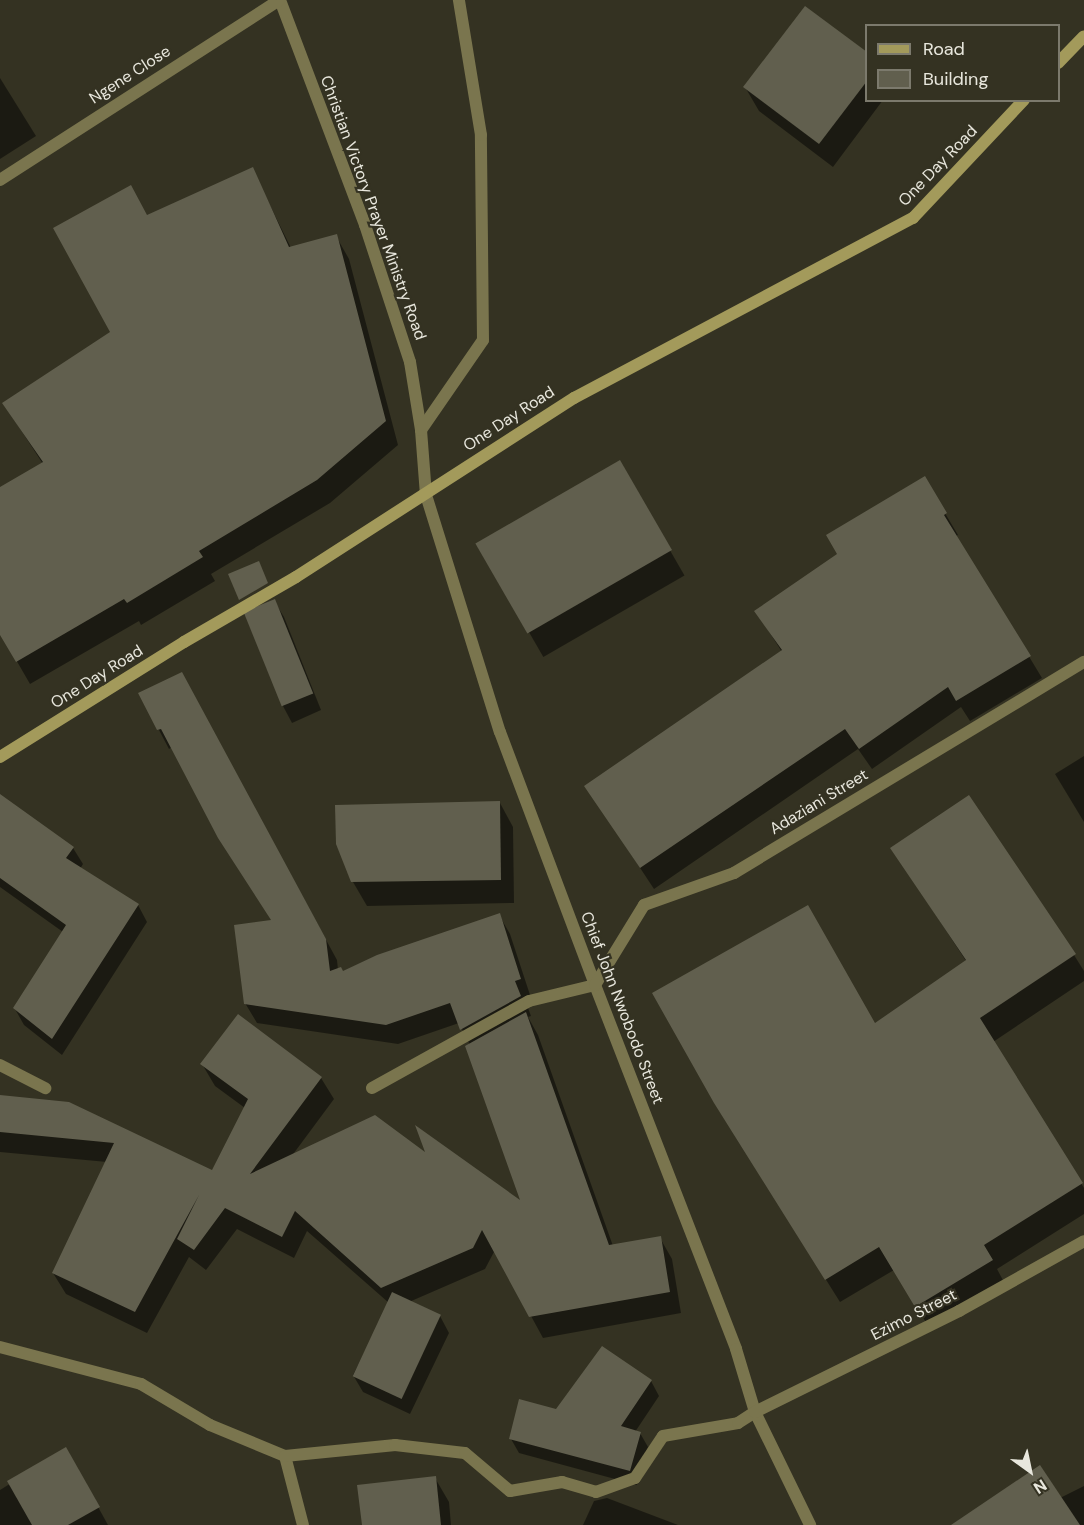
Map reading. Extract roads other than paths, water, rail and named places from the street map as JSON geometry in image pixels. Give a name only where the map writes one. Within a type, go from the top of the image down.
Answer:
[{"type":"main road","points":[[1060,62],[1084,36]]},
{"type":"main road","name":"One Day Road","points":[[0,757],[184,642],[296,577],[574,398],[913,218],[1021,102]]},
{"type":"street","name":"Ngene Close","points":[[0,180],[280,0]]},
{"type":"street","name":"Christian Victory Prayer Ministry Road","points":[[280,0],[365,225],[410,362],[421,430],[426,495]]},
{"type":"street","points":[[421,430],[483,340],[481,135],[459,0]]},
{"type":"street","name":"Chief John Nwobodo Street","points":[[426,495],[501,732],[595,985],[736,1348],[755,1412],[810,1525]]},
{"type":"street","name":"Adaziani Street","points":[[595,985],[644,904],[734,873],[1084,662]]},
{"type":"street","points":[[372,1088],[529,1001],[595,985]]},
{"type":"street","points":[[0,1065],[45,1088]]},
{"type":"street","name":"Ezimo Street","points":[[285,1456],[395,1445],[465,1453],[510,1491],[562,1482],[596,1492],[635,1478],[663,1436],[738,1424],[755,1412],[959,1311],[1084,1240]]},
{"type":"street","points":[[0,1347],[141,1384],[210,1425],[285,1456],[303,1525]]}]
